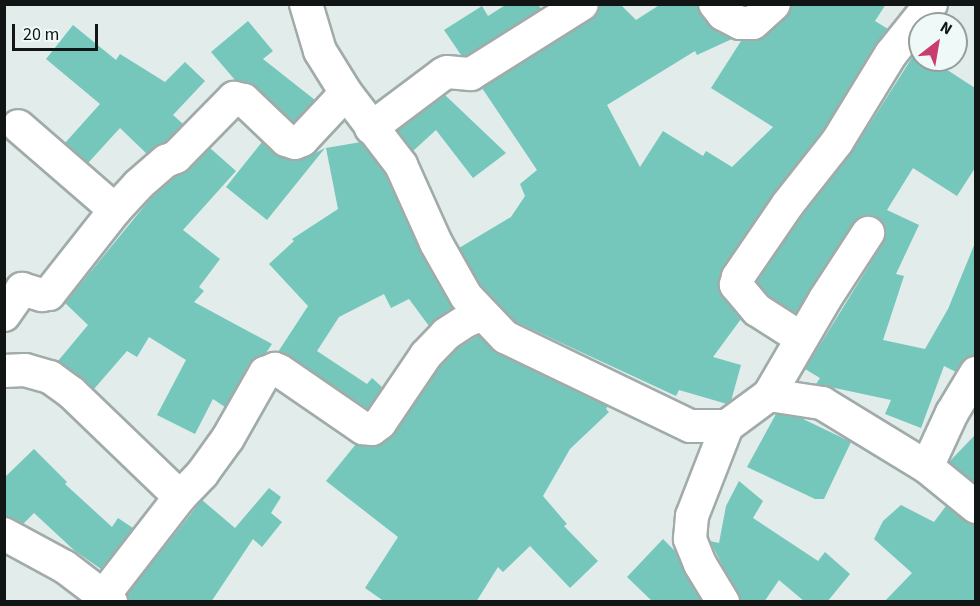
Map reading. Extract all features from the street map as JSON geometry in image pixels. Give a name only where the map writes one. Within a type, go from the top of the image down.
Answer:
[{"type":"street","points":[[306,4],[320,51],[346,93],[401,165],[436,243],[466,296],[505,337],[690,426],[727,426]]},
{"type":"street","points":[[371,128],[443,74],[447,72],[471,74],[582,4]]},
{"type":"street","points":[[715,4],[723,14],[741,23],[753,23],[774,4]]},
{"type":"street","points":[[801,338],[757,310],[736,285],[738,277],[788,204],[837,142],[891,54],[931,4]]},
{"type":"street","points":[[4,315],[22,289],[42,295],[49,294],[115,210],[138,185],[166,161],[176,157],[234,98],[244,100],[286,140],[295,143],[302,140],[346,93]]},
{"type":"street","points":[[18,126],[115,210]]},
{"type":"street","points":[[723,602],[700,564],[690,539],[692,516],[698,499],[727,426],[769,395],[801,338],[868,233]]},
{"type":"street","points":[[4,534],[65,567],[108,598],[180,497],[202,474],[228,438],[266,373],[270,370],[280,371],[363,428],[372,429],[380,423],[426,355],[446,334],[466,321],[483,314]]},
{"type":"street","points":[[4,371],[25,370],[50,377],[65,387],[180,497]]},
{"type":"street","points":[[927,467],[952,412],[975,373]]},
{"type":"street","points":[[769,395],[822,403],[927,467],[975,507]]},
{"type":"building","points":[[507,4],[538,4],[541,9],[466,56],[461,55],[444,30],[482,6],[488,16]]},
{"type":"building","points":[[600,4],[620,4],[636,20],[661,4],[697,4],[709,26],[732,39],[697,55],[695,51],[607,105],[640,167],[663,131],[703,156],[706,151],[732,167],[773,127],[711,88],[741,41],[754,41],[765,36],[786,17],[791,4],[886,4],[875,21],[888,29],[822,132],[773,194],[721,272],[719,290],[741,319],[713,357],[741,365],[731,401],[727,404],[679,390],[676,396],[516,322],[481,285],[459,248],[511,217],[525,196],[520,184],[537,170],[482,88],[592,19],[598,13]]},
{"type":"building","points":[[248,21],[273,51],[263,59],[315,100],[294,123],[256,87],[235,80],[211,52]]},
{"type":"building","points":[[73,25],[116,60],[120,54],[165,82],[185,62],[205,81],[173,115],[183,124],[166,142],[147,154],[120,128],[88,163],[65,143],[100,104],[46,59]]},
{"type":"building","points":[[908,64],[908,72],[950,72],[975,88],[975,168],[957,196],[913,168],[887,210],[919,225],[896,274],[904,276],[883,340],[925,349],[948,309],[975,243],[975,355],[967,358],[956,372],[944,366],[921,428],[885,414],[891,400],[816,384],[820,378],[805,369],[883,243],[886,233],[884,224],[878,218],[868,215],[859,217],[853,223],[796,313],[769,296],[757,282],[802,215],[852,152]]},
{"type":"building","points":[[445,95],[506,153],[473,178],[436,130],[413,151],[397,131]]},
{"type":"building","points":[[262,142],[274,153],[290,160],[302,160],[325,148],[267,220],[226,187]]},
{"type":"building","points":[[361,142],[385,174],[420,250],[453,308],[429,326],[409,299],[391,308],[384,294],[339,317],[317,351],[367,384],[372,378],[382,387],[368,409],[290,356],[278,352],[308,306],[269,264],[294,241],[292,239],[338,209],[326,148]]},
{"type":"building","points":[[210,148],[236,171],[183,230],[220,259],[199,287],[204,291],[194,302],[272,344],[266,353],[249,364],[225,407],[213,399],[195,434],[157,415],[186,360],[149,337],[137,357],[127,351],[94,389],[58,361],[88,325],[65,303],[151,198],[175,177],[189,170]]},
{"type":"building","points":[[479,335],[497,353],[608,406],[606,409],[609,412],[570,449],[543,496],[567,524],[564,526],[598,561],[570,588],[530,546],[503,572],[498,567],[476,602],[385,602],[365,588],[398,537],[326,481],[356,444],[371,447],[391,437],[440,366],[458,348]]},
{"type":"building","points":[[776,414],[801,418],[851,442],[824,499],[815,499],[747,467]]},
{"type":"building","points":[[975,435],[975,483],[949,462]]},
{"type":"building","points":[[34,449],[67,482],[65,484],[112,527],[118,518],[133,528],[101,569],[75,551],[34,513],[23,524],[4,516],[4,478]]},
{"type":"building","points":[[739,481],[763,501],[753,518],[818,561],[825,552],[850,574],[827,602],[805,602],[779,580],[764,602],[741,602],[710,541],[719,543],[726,506]]},
{"type":"building","points":[[269,488],[281,497],[271,513],[282,522],[262,547],[253,539],[211,602],[129,602],[127,594],[202,500],[235,528]]},
{"type":"building","points":[[901,505],[934,522],[946,506],[965,521],[975,525],[975,602],[884,602],[912,573],[874,539],[883,521]]},
{"type":"building","points":[[663,539],[675,551],[702,602],[653,602],[627,577]]}]
